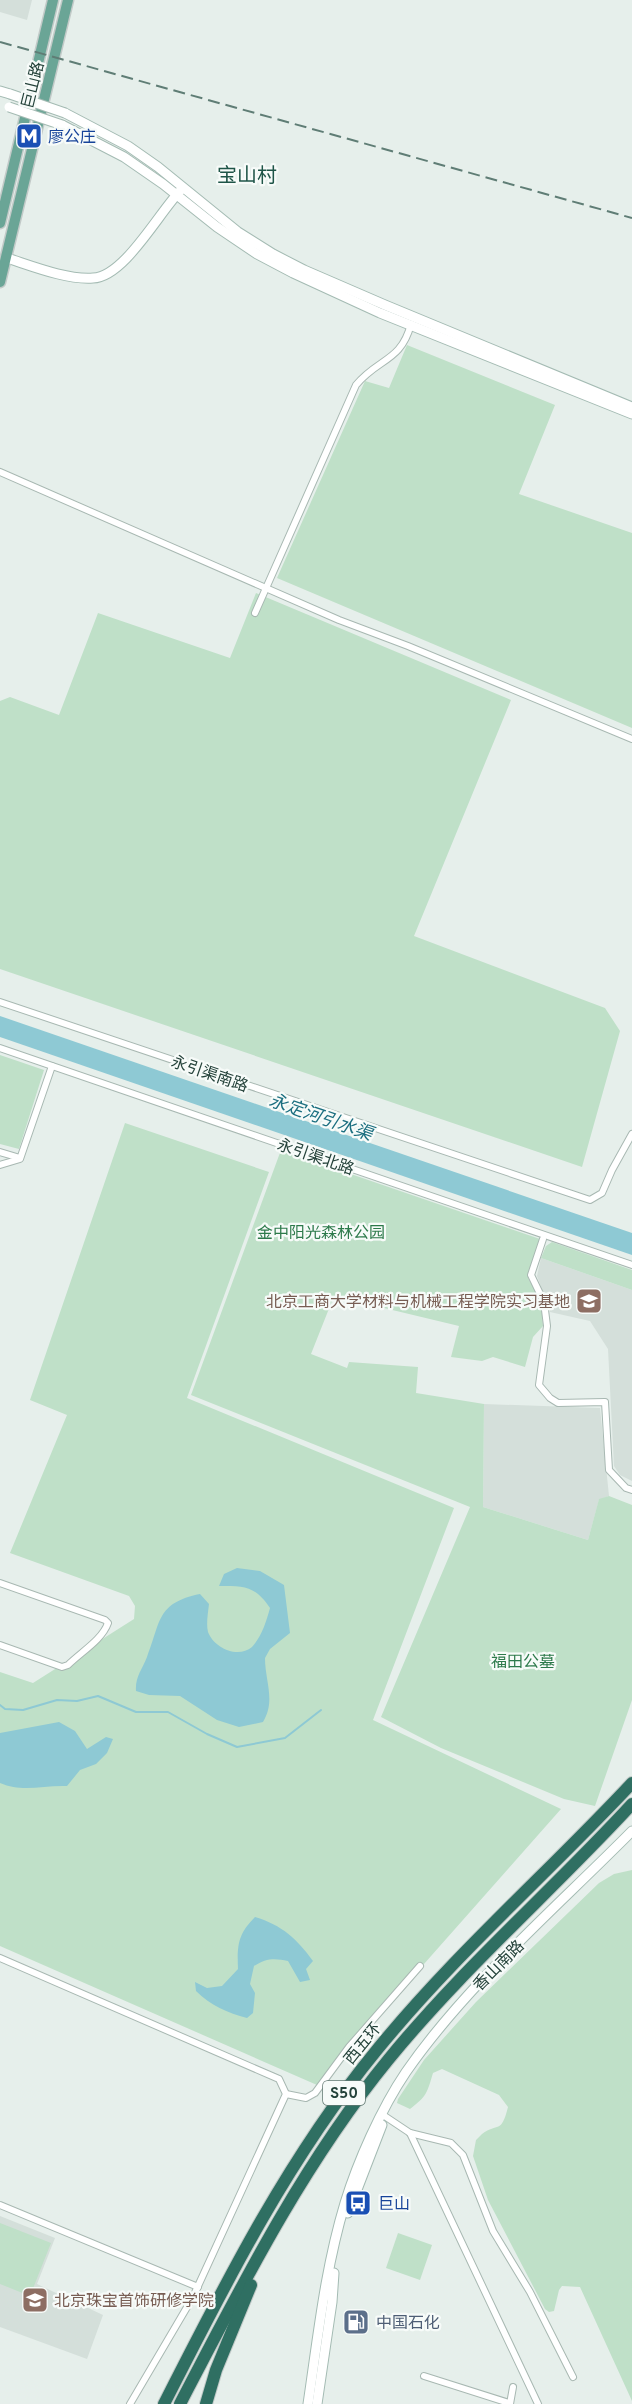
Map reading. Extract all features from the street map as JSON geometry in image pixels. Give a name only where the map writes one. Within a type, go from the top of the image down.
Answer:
[{"type":"highway","name":"西五环","points":[[164,2404],[258,2229],[305,2148],[375,2052],[424,1995],[632,1783]]},
{"type":"highway","name":"西五环","points":[[180,2404],[227,2314],[317,2156],[387,2061],[435,2004],[632,1804]]},
{"type":"highway","points":[[206,2404],[216,2370],[271,2237]]},
{"type":"highway","points":[[160,2404],[178,2377]]},
{"type":"main road","name":"巨山路","points":[[0,223],[53,0]]},
{"type":"main road","name":"巨山路","points":[[0,282],[68,0]]},
{"type":"main road","points":[[0,92],[65,113],[128,146],[217,227],[257,254],[337,293],[632,414]]},
{"type":"main road","points":[[4,106],[62,125],[124,157],[180,191],[238,232],[304,270],[632,407]]},
{"type":"main road","points":[[7,258],[80,278],[102,277],[118,268],[180,191]]},
{"type":"main road","name":"香山南路","points":[[308,2404],[322,2306],[335,2239],[355,2174],[406,2073],[452,2013],[632,1831]]},
{"type":"main road","name":"香山南路","points":[[317,2404],[339,2242],[355,2194],[381,2132],[383,2115]]},
{"type":"street","points":[[255,614],[356,385],[368,371],[398,353],[411,323]]},
{"type":"street","points":[[0,472],[339,620],[408,646],[632,739]]},
{"type":"street","name":"永引渠南路","points":[[0,1002],[590,1200],[602,1194],[632,1134]]},
{"type":"street","name":"永引渠北路","points":[[0,1048],[632,1264]]},
{"type":"street","points":[[20,1158],[52,1065]]},
{"type":"street","points":[[0,1152],[20,1158]]},
{"type":"street","points":[[0,1165],[20,1158]]},
{"type":"street","points":[[543,1239],[531,1275],[544,1302],[547,1326],[539,1385],[550,1398],[558,1403],[605,1402],[609,1470],[626,1488],[632,1490]]},
{"type":"street","points":[[0,1583],[108,1623],[99,1638],[68,1665],[62,1667],[0,1645]]},
{"type":"street","points":[[0,1958],[279,2079],[286,2094],[198,2287],[130,2404]]},
{"type":"street","points":[[286,2094],[306,2098],[315,2093],[349,2047],[420,1966]]},
{"type":"street","points":[[383,2115],[410,2133],[451,2143],[463,2156],[493,2231],[530,2292],[573,2377]]},
{"type":"street","points":[[410,2133],[538,2404]]},
{"type":"street","points":[[0,2205],[198,2287]]},
{"type":"street","points":[[424,2376],[510,2403],[513,2387]]},
{"type":"shaded area","points":[[0,0],[32,0],[27,20],[0,12]]},
{"type":"shaded area","name":"北京工商大学材料与机械工程学院实习基地","points":[[541,1258],[632,1290],[632,1481],[620,1475],[614,1466],[608,1349],[590,1321],[550,1312],[537,1276]]},
{"type":"shaded area","points":[[484,1404],[600,1408],[609,1496],[599,1500],[588,1540],[483,1507]]},
{"type":"shaded area","name":"北京珠宝首饰研修学院","points":[[0,2216],[55,2238],[37,2284],[103,2315],[87,2359],[0,2327]]},
{"type":"green space","points":[[407,345],[555,405],[519,494],[632,533],[632,728],[277,578],[365,381],[389,388]]},
{"type":"green space","points":[[256,593],[511,700],[414,936],[605,1008],[620,1031],[582,1167],[0,969],[0,701],[10,697],[59,715],[98,613],[230,658]]},
{"type":"green space","points":[[0,1055],[44,1070],[19,1149],[0,1144]]},
{"type":"green space","points":[[125,1123],[269,1172],[187,1398],[454,1508],[373,1720],[561,1809],[317,2085],[0,1946],[0,1672],[33,1683],[134,1619],[135,1606],[129,1596],[10,1553],[67,1415],[30,1400]]},
{"type":"green space","points":[[281,1150],[540,1239],[528,1278],[541,1302],[543,1326],[533,1337],[525,1367],[493,1357],[482,1361],[451,1357],[459,1326],[334,1296],[311,1354],[347,1368],[349,1362],[418,1367],[416,1393],[484,1404],[483,1507],[588,1540],[599,1499],[609,1496],[632,1505],[632,1700],[595,1806],[564,1799],[441,1748],[381,1717],[470,1507],[191,1395]]},
{"type":"green space","points":[[552,1242],[632,1270],[632,1290],[541,1258],[546,1246]]},
{"type":"green space","points":[[632,1870],[632,2401],[580,2287],[562,2286],[554,2311],[549,2312],[545,2309],[488,2200],[473,2156],[476,2140],[487,2131],[501,2125],[503,2121],[508,2107],[499,2095],[442,2069],[433,2073],[426,2094],[410,2109],[397,2103],[424,2060],[476,2002],[599,1883],[614,1874]]},
{"type":"green space","points":[[0,2223],[51,2243],[30,2296],[0,2284]]},
{"type":"green space","points":[[398,2233],[432,2245],[420,2280],[386,2268]]},
{"type":"water","points":[[0,1016],[632,1233],[632,1255],[0,1037]]},
{"type":"water","points":[[237,1568],[260,1571],[284,1585],[290,1633],[270,1649],[265,1658],[269,1706],[263,1722],[239,1727],[217,1720],[180,1696],[149,1695],[136,1691],[138,1678],[162,1616],[175,1603],[186,1598],[200,1594],[209,1604],[208,1632],[215,1643],[234,1652],[252,1647],[261,1634],[270,1608],[254,1591],[236,1586],[219,1586],[224,1574]]},
{"type":"water","points":[[59,1722],[75,1731],[87,1749],[106,1737],[113,1739],[107,1753],[96,1764],[80,1770],[67,1786],[17,1788],[0,1783],[0,1733]]},
{"type":"water","points":[[255,1917],[273,1924],[288,1934],[313,1961],[306,1969],[310,1980],[300,1982],[288,1961],[271,1959],[254,1966],[250,1984],[255,1993],[253,2013],[247,2018],[226,2011],[207,2000],[196,1991],[195,1982],[207,1988],[222,1986],[238,1969],[240,1940],[245,1929]]},
{"type":"waterway","points":[[0,1705],[5,1709],[23,1710],[57,1700],[77,1701],[98,1696],[136,1712],[168,1712],[207,1734],[237,1747],[285,1738],[321,1710]]},
{"type":"railway","points":[[0,42],[632,218]]},
{"type":"place","name":"廖公庄","points":[[29,136]]},
{"type":"place","name":"北京工商大学材料与机械工程学院实习基地","points":[[589,1301]]},
{"type":"place","name":"巨山","points":[[358,2203]]},
{"type":"place","name":"北京珠宝首饰研修学院","points":[[35,2300]]},
{"type":"place","name":"中国石化","points":[[356,2322]]},
{"type":"district","name":"宝山村","points":[[247,175]]},
{"type":"water label","name":"永定河引水渠","points":[[321,1117]]},
{"type":"park label","name":"金中阳光森林公园","points":[[321,1232]]},
{"type":"park label","name":"福田公墓","points":[[523,1661]]}]
